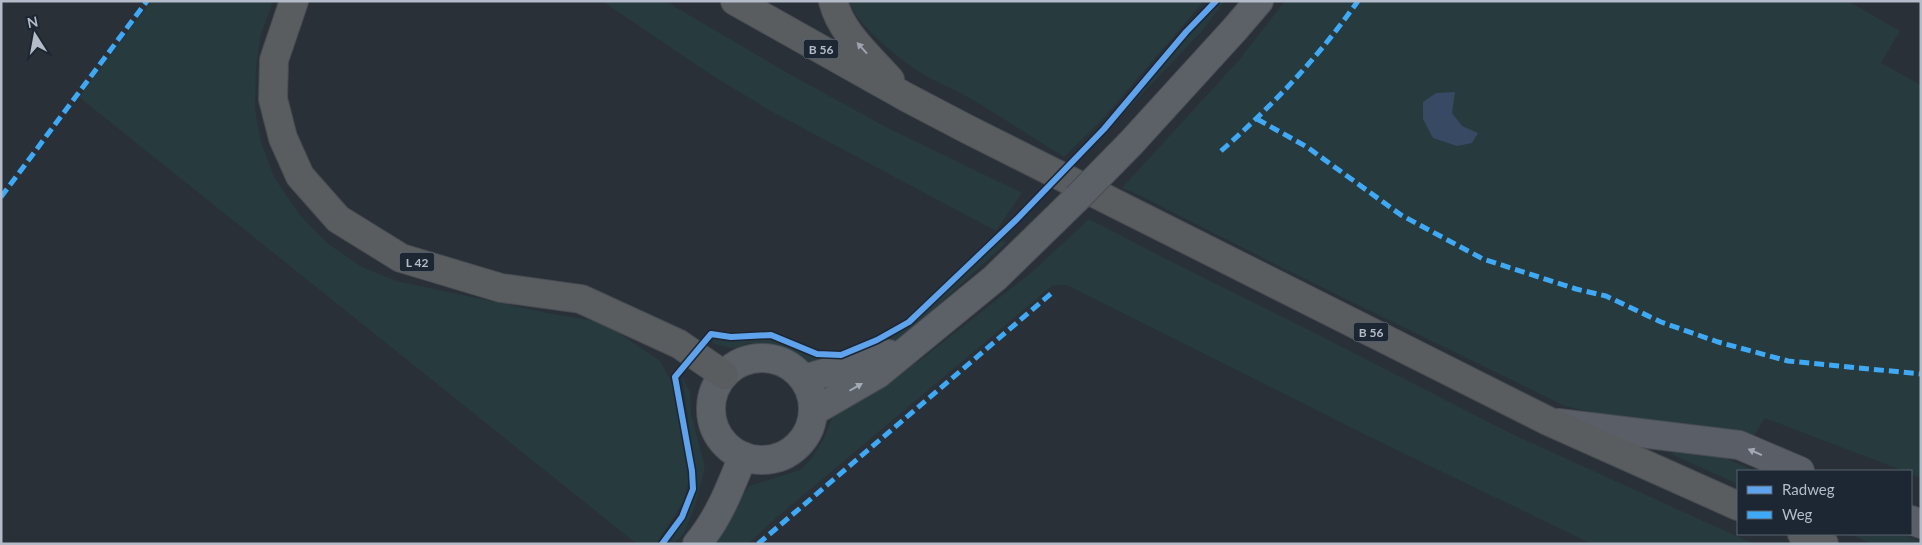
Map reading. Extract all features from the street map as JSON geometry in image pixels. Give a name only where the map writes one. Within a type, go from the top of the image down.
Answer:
[{"type":"highway","name":"L 42","points":[[294,1],[274,60],[273,99],[282,138],[300,176],[338,219],[401,258],[501,288],[581,299],[679,344],[724,375]]},
{"type":"highway","name":"B 56","points":[[735,1],[906,97],[1548,421],[1737,506]]},
{"type":"highway","name":"B 56","points":[[834,1],[836,14],[852,38],[906,97]]},
{"type":"highway","points":[[1804,535],[1824,544]]},
{"type":"main road","points":[[814,411],[878,374],[995,278],[1130,143],[1259,1]]},
{"type":"main road","points":[[804,379],[910,348]]},
{"type":"main road","points":[[761,357],[784,362],[794,368],[804,379],[811,394],[814,411],[802,442],[790,452],[773,459],[758,460],[743,456],[729,448],[718,435],[712,420],[711,404],[715,389],[732,367],[741,362],[761,357]]},
{"type":"main road","points":[[697,544],[710,528],[725,502],[743,456]]},
{"type":"lane","points":[[1548,421],[1739,444],[1798,470]]},
{"type":"green space","points":[[151,1],[273,1],[261,34],[256,66],[255,110],[261,142],[274,177],[299,214],[327,243],[362,267],[396,281],[552,314],[602,322],[659,360],[672,382],[691,470],[684,501],[656,544],[637,544],[79,97]]},
{"type":"green space","points":[[602,1],[665,1],[786,72],[886,127],[1022,193],[996,231],[771,111],[713,76]]},
{"type":"green space","points":[[848,1],[1204,1],[1100,122],[1064,157],[978,103],[909,65],[869,30]]},
{"type":"green space","points":[[1219,1],[1225,1],[1200,33],[1130,107],[1125,108]]},
{"type":"green space","points":[[1285,1],[1848,1],[1900,31],[1881,63],[1921,85],[1921,478],[1912,474],[1912,470],[1901,470],[1765,418],[1754,436],[1739,435],[1703,426],[1622,419],[1565,406],[1122,188],[1239,60]]},
{"type":"green space","points":[[1089,219],[1512,434],[1754,544],[1592,544],[1370,437],[1067,285],[1053,285],[775,519],[748,544],[703,544],[713,539],[749,486],[800,470],[812,458],[824,438],[835,411],[919,361],[1032,272]]},
{"type":"green space","points":[[1000,241],[1007,242],[901,339],[883,349],[812,364],[798,355],[767,344],[748,343],[732,348],[712,343],[714,339],[727,341],[769,339],[807,354],[834,358],[881,342],[908,327]]},
{"type":"green space","points":[[682,376],[690,393],[691,413],[705,467],[695,506],[684,533],[674,544],[667,544],[690,506],[697,484]]},
{"type":"green space","points":[[1706,450],[1753,470],[1737,470],[1737,484],[1669,453]]},
{"type":"green space","points":[[1852,535],[1904,535],[1921,542],[1921,544],[1872,544]]},
{"type":"water","points":[[1455,92],[1452,113],[1462,126],[1478,133],[1472,143],[1457,146],[1433,138],[1423,119],[1423,102],[1436,93]]},
{"type":"marked path","points":[[1,197],[147,1]]},
{"type":"marked path","points":[[1221,151],[1294,80],[1327,42],[1358,1]]},
{"type":"marked path","points":[[1257,119],[1307,147],[1401,215],[1483,259],[1576,289],[1606,296],[1661,322],[1718,342],[1788,361],[1921,374]]},
{"type":"marked path","points":[[758,544],[1053,292]]},
{"type":"cycle path","points":[[662,544],[682,517],[693,489],[692,471],[675,377],[711,334],[731,337],[771,335],[817,354],[841,355],[877,340],[909,322],[1017,219],[1104,129],[1186,32],[1216,1]]}]
